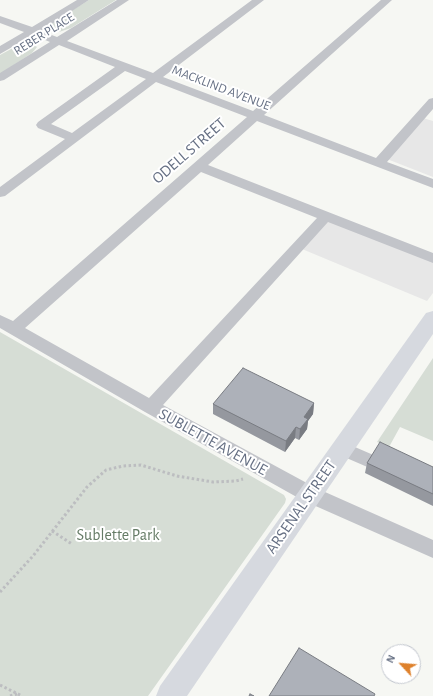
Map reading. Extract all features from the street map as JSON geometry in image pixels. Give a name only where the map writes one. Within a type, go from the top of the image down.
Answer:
[{"type":"main road","name":"ARSENAL STREET","points":[[170,696],[309,494],[433,318]]},
{"type":"street","name":"REBER PLACE","points":[[0,51],[84,0]]},
{"type":"street","name":"REBER PLACE","points":[[0,78],[124,0]]},
{"type":"street","points":[[0,193],[259,0]]},
{"type":"street","name":"ODELL STREET","points":[[7,325],[198,166],[387,0]]},
{"type":"street","name":"MACKLIND AVENUE","points":[[0,19],[433,184]]},
{"type":"street","points":[[73,138],[42,125],[124,66]]},
{"type":"street","points":[[378,163],[433,102]]},
{"type":"street","points":[[198,166],[433,258]]},
{"type":"street","points":[[151,407],[326,216]]},
{"type":"street","name":"SUBLETTE AVENUE","points":[[7,325],[151,407],[309,494],[433,549]]},
{"type":"street","points":[[342,448],[372,462]]},
{"type":"path","points":[[0,592],[33,556],[88,487],[106,470],[123,466],[141,465],[178,476],[213,482],[236,481],[243,479]]},
{"type":"path","points":[[52,531],[72,544]]},
{"type":"path","points":[[0,685],[22,696]]},
{"type":"path","points":[[10,696],[17,694]]},
{"type":"shaded area","points":[[423,118],[433,121],[433,177],[387,159]]},
{"type":"shaded area","points":[[328,219],[433,261],[433,293],[427,301],[302,249]]},
{"type":"green space","points":[[89,0],[116,0],[71,28],[59,32],[50,27],[50,24]]},
{"type":"green space","points":[[24,42],[30,42],[37,47],[32,53],[0,74],[0,55]]},
{"type":"green space","name":"Sublette Park","points":[[0,332],[284,495],[286,499],[285,503],[148,696],[0,696]]},
{"type":"green space","points":[[433,358],[433,441],[400,427],[389,447],[377,442]]},
{"type":"building","points":[[243,368],[314,403],[304,417],[308,419],[300,429],[296,427],[286,441],[213,404]]},
{"type":"building","points":[[380,442],[433,467],[433,494],[367,463]]},
{"type":"building","points":[[299,648],[375,694],[374,696],[269,696]]}]
